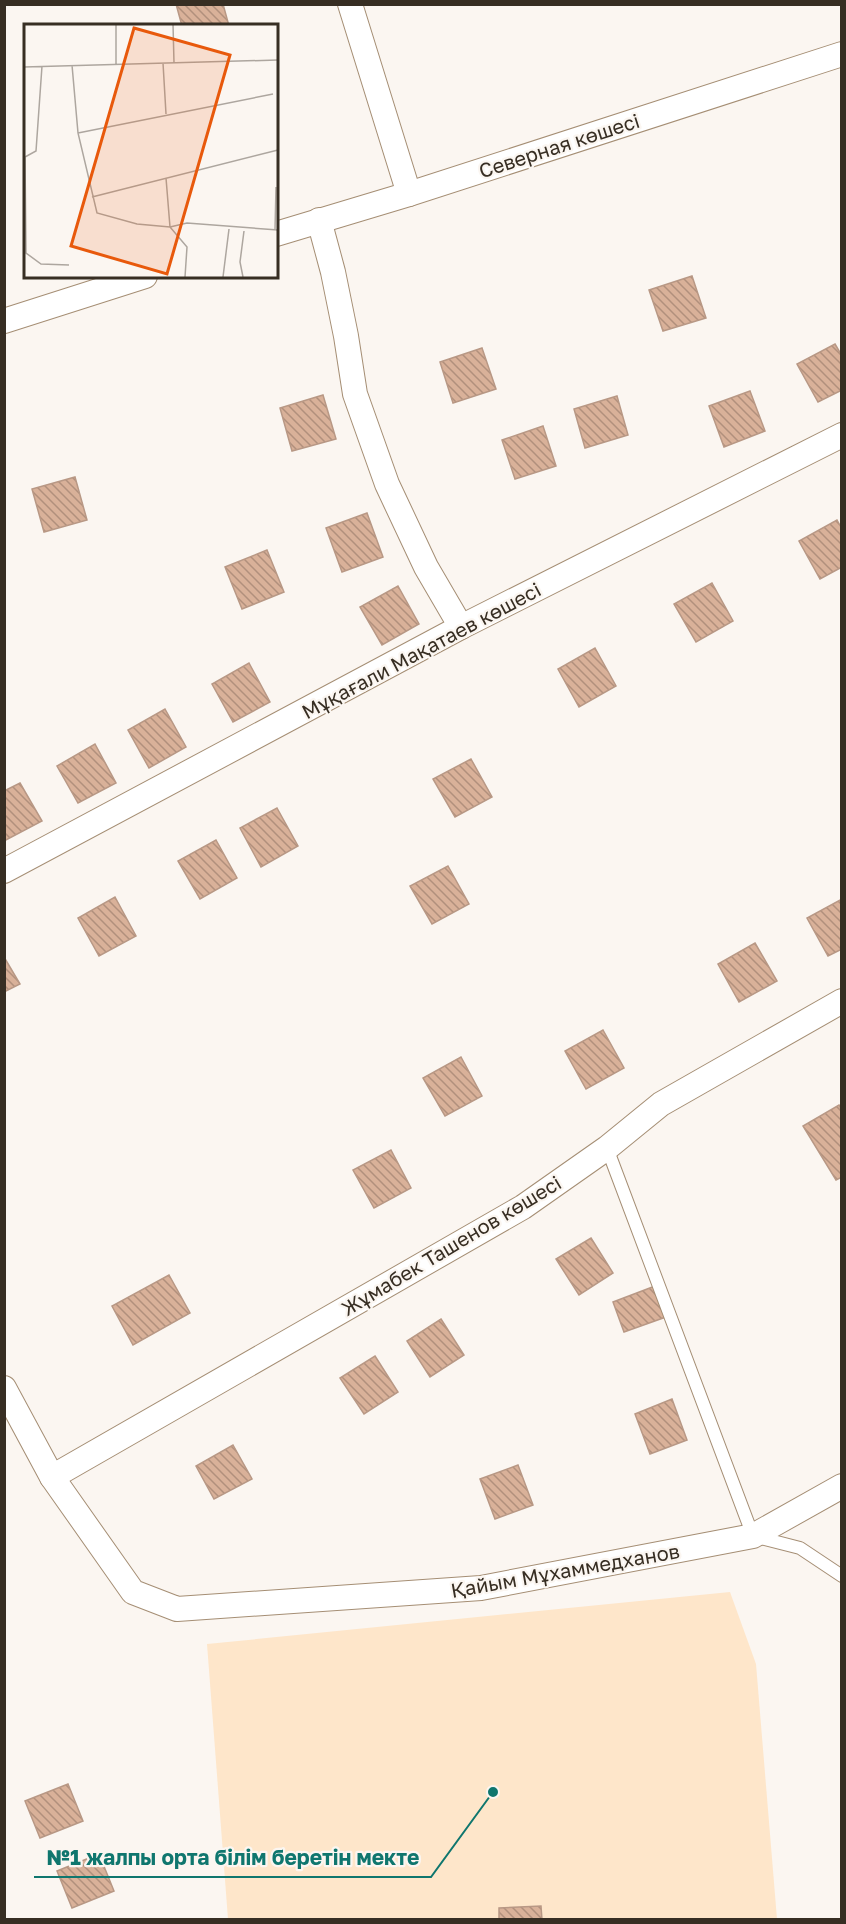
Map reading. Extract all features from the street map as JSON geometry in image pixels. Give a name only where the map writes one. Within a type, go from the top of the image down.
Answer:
[{"type":"street","points":[[350,4],[409,194]]},
{"type":"street","name":"Северная көшесі","points":[[278,233],[409,194],[842,54]]},
{"type":"street","points":[[319,220],[333,272],[359,406],[387,484],[426,567],[461,627]]},
{"type":"street","points":[[4,321],[139,278]]},
{"type":"street","name":"Мұқағали Мақатаев көшесі","points":[[4,871],[461,627],[842,435]]},
{"type":"street","name":"Жұмабек Ташенов көшесі","points":[[52,1477],[523,1207],[607,1148],[660,1104],[842,1001]]},
{"type":"street","points":[[4,1388],[52,1477]]},
{"type":"street","name":"Қайым Мұхаммедханов","points":[[52,1477],[133,1592],[177,1609],[481,1588],[753,1536],[842,1486]]},
{"type":"lane","points":[[607,1148],[753,1536],[800,1548],[842,1576]]},
{"type":"shaded area","points":[[730,1592],[756,1664],[777,1919],[228,1919],[207,1644]]},
{"type":"building","points":[[176,4],[223,4],[228,24],[181,24]]},
{"type":"building","points":[[692,276],[706,318],[663,331],[649,290]]},
{"type":"building","points":[[835,344],[842,356],[842,390],[818,402],[797,364]]},
{"type":"building","points":[[482,348],[496,389],[453,403],[440,362]]},
{"type":"building","points":[[750,391],[765,431],[724,447],[709,406]]},
{"type":"building","points":[[323,395],[336,439],[292,451],[280,408]]},
{"type":"building","points":[[617,396],[628,435],[585,448],[574,409]]},
{"type":"building","points":[[543,426],[556,466],[515,479],[502,440]]},
{"type":"building","points":[[75,477],[87,520],[44,532],[32,489]]},
{"type":"building","points":[[367,513],[383,557],[342,572],[326,528]]},
{"type":"building","points":[[837,520],[842,529],[842,567],[820,579],[799,541]]},
{"type":"building","points":[[267,550],[284,592],[242,609],[225,567]]},
{"type":"building","points":[[712,583],[733,621],[696,642],[674,604]]},
{"type":"building","points":[[398,586],[419,624],[382,645],[360,607]]},
{"type":"building","points":[[595,648],[616,686],[579,707],[558,669]]},
{"type":"building","points":[[249,663],[270,702],[233,722],[212,684]]},
{"type":"building","points":[[165,709],[186,747],[149,768],[128,730]]},
{"type":"building","points":[[95,744],[116,783],[78,803],[57,766]]},
{"type":"building","points":[[471,759],[492,797],[455,817],[433,779]]},
{"type":"building","points":[[20,783],[42,821],[4,841],[4,791]]},
{"type":"building","points":[[277,808],[298,846],[261,867],[240,828]]},
{"type":"building","points":[[216,840],[237,878],[200,899],[178,861]]},
{"type":"building","points":[[448,866],[469,904],[432,924],[410,886]]},
{"type":"building","points":[[115,897],[136,936],[99,956],[78,918]]},
{"type":"building","points":[[842,899],[842,949],[828,956],[807,918]]},
{"type":"building","points":[[755,943],[777,981],[739,1002],[718,964]]},
{"type":"building","points":[[4,957],[20,984],[4,992]]},
{"type":"building","points":[[603,1030],[624,1068],[586,1089],[565,1051]]},
{"type":"building","points":[[461,1057],[482,1096],[445,1116],[423,1078]]},
{"type":"building","points":[[839,1105],[842,1110],[842,1177],[836,1180],[803,1126]]},
{"type":"building","points":[[391,1150],[411,1188],[374,1208],[353,1170]]},
{"type":"building","points":[[591,1238],[613,1273],[579,1295],[556,1259]]},
{"type":"building","points":[[169,1275],[190,1313],[133,1345],[112,1306]]},
{"type":"building","points":[[655,1286],[666,1317],[624,1332],[613,1302]]},
{"type":"building","points":[[441,1319],[464,1355],[430,1377],[407,1341]]},
{"type":"building","points":[[375,1356],[398,1392],[364,1414],[340,1378]]},
{"type":"building","points":[[672,1399],[687,1440],[650,1454],[635,1414]]},
{"type":"building","points":[[233,1445],[252,1479],[214,1499],[196,1466]]},
{"type":"building","points":[[518,1465],[533,1505],[495,1519],[480,1479]]},
{"type":"building","points":[[68,1784],[83,1821],[40,1838],[25,1801]]},
{"type":"building","points":[[99,1854],[114,1891],[72,1908],[57,1871]]},
{"type":"building","points":[[541,1906],[542,1920],[499,1920],[499,1908]]},
{"type":"place","name":"№1 жалпы орта білім беретін мекте","points":[[493,1792]]}]
